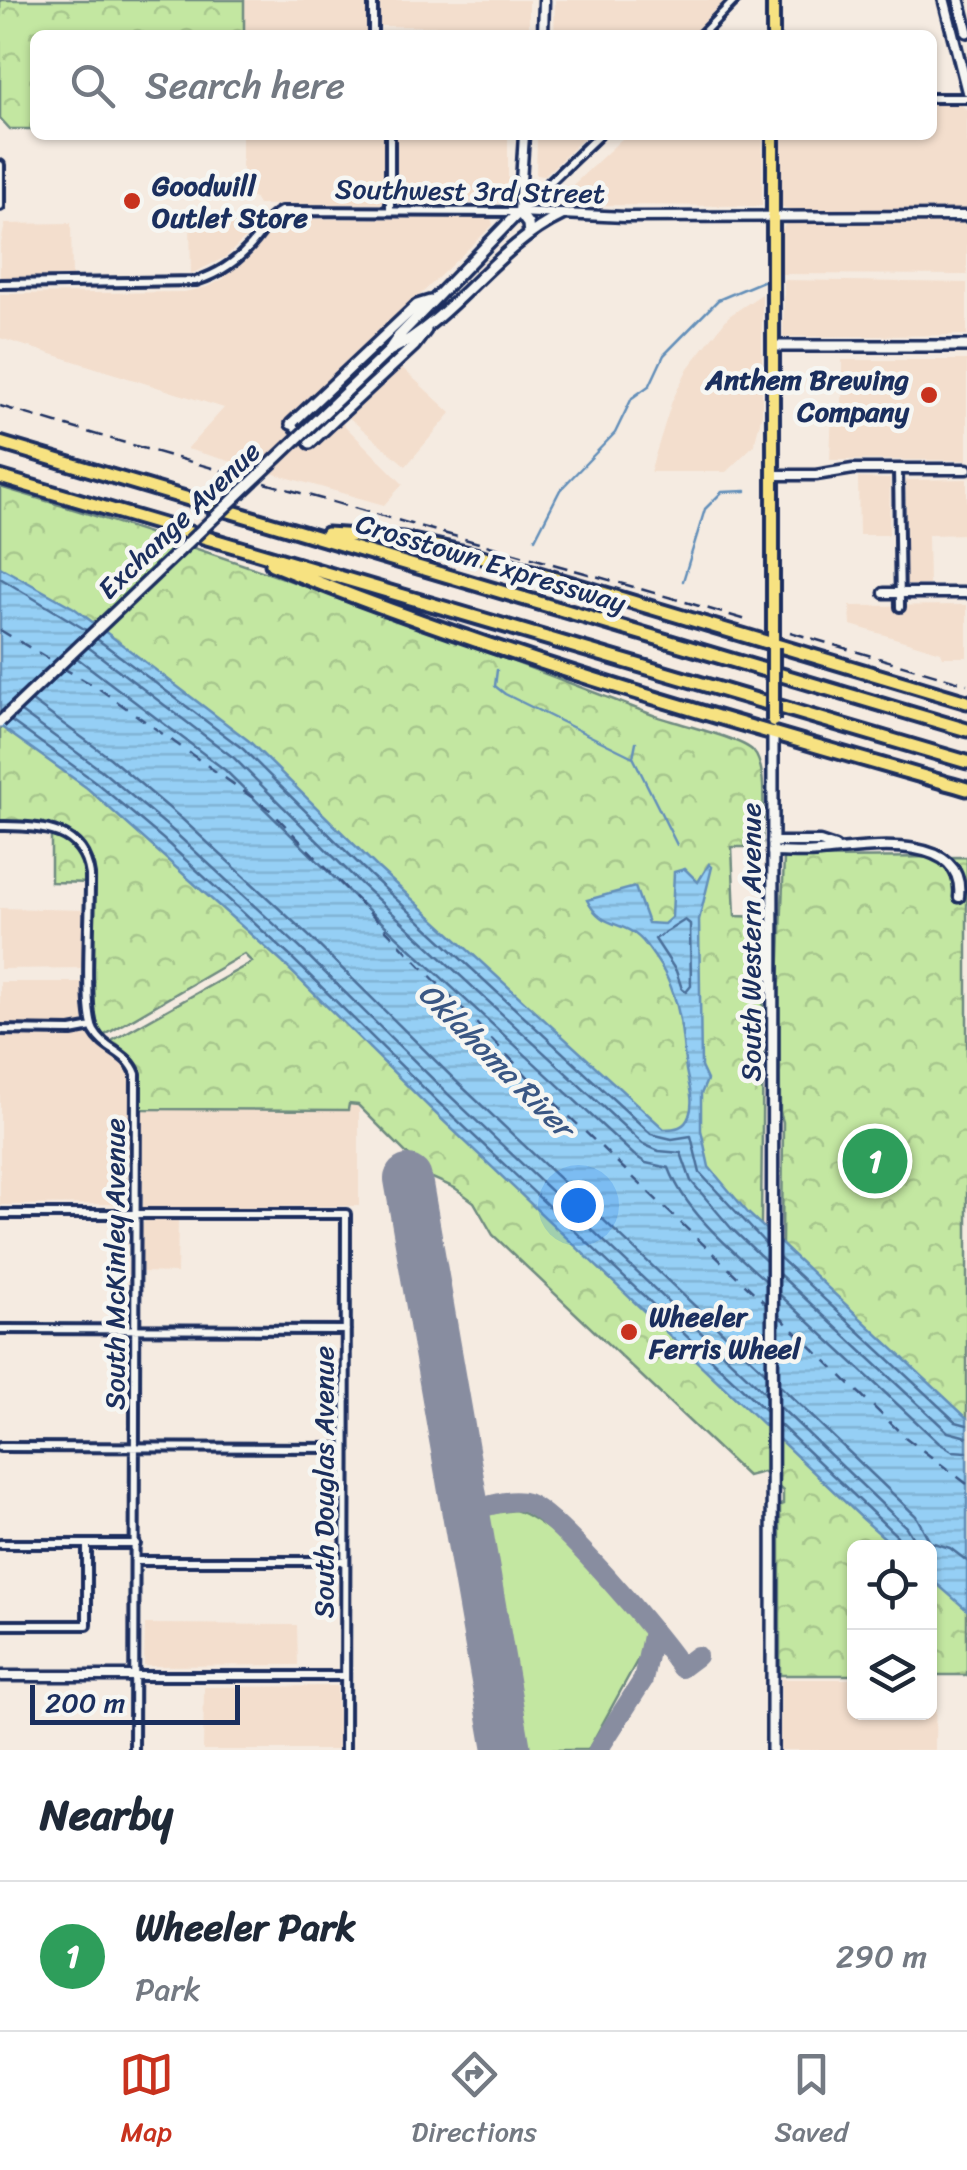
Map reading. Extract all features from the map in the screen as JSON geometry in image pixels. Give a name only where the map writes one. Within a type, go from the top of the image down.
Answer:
[{"type":"highway","name":"Crosstown Expressway","points":[[0,443],[967,730]]},
{"type":"highway","name":"Crosstown Expressway","points":[[0,478],[967,762]]},
{"type":"highway","points":[[308,533],[403,539],[462,552],[967,702]]},
{"type":"highway","points":[[210,539],[344,594],[498,649],[772,727],[967,790]]},
{"type":"main road","points":[[774,0],[774,30]]},
{"type":"main road","points":[[944,0],[967,90]]},
{"type":"main road","points":[[959,0],[967,32]]},
{"type":"main road","name":"South Western Avenue","points":[[772,1750],[774,140]]},
{"type":"main road","points":[[519,212],[528,224],[529,235]]},
{"type":"main road","name":"Exchange Avenue","points":[[390,350],[398,337],[519,212]]},
{"type":"main road","name":"Exchange Avenue","points":[[0,722],[390,350],[436,318],[539,226],[562,215]]},
{"type":"main road","points":[[290,424],[417,304],[433,300]]},
{"type":"main road","points":[[310,442],[414,346],[436,318]]},
{"type":"main road","points":[[773,346],[967,346]]},
{"type":"street","points":[[373,0],[373,30]]},
{"type":"street","points":[[543,30],[544,0]]},
{"type":"street","points":[[706,30],[735,0]]},
{"type":"street","points":[[937,98],[967,98]]},
{"type":"street","points":[[390,140],[390,210]]},
{"type":"street","points":[[519,212],[524,140]]},
{"type":"street","name":"Exchange Avenue","points":[[519,212],[594,140]]},
{"type":"street","points":[[0,165],[0,206]]},
{"type":"street","name":"Southwest 3rd Street","points":[[0,284],[191,282],[216,274],[235,260],[278,212],[967,216]]},
{"type":"street","points":[[290,424],[310,442]]},
{"type":"street","points":[[898,469],[900,607]]},
{"type":"street","points":[[773,475],[967,469]]},
{"type":"street","points":[[884,593],[967,593]]},
{"type":"street","points":[[0,826],[38,828],[72,838],[84,852],[89,866],[92,1028],[0,1030]]},
{"type":"street","points":[[772,847],[820,842],[840,848],[932,852],[956,870],[959,897]]},
{"type":"street","name":"South McKinley Avenue","points":[[92,1028],[105,1046],[128,1059],[136,1074],[134,1750]]},
{"type":"street","points":[[0,1214],[136,1215]]},
{"type":"street","name":"South Douglas Avenue","points":[[136,1215],[346,1214],[345,1750]]},
{"type":"street","points":[[0,1329],[346,1330]]},
{"type":"street","points":[[0,1447],[346,1448]]},
{"type":"street","points":[[0,1544],[136,1544]]},
{"type":"street","points":[[0,1625],[87,1625],[87,1544]]},
{"type":"street","points":[[136,1561],[345,1561]]},
{"type":"street","points":[[0,1676],[344,1676]]},
{"type":"shaded area","points":[[244,0],[368,0],[368,30],[244,30]]},
{"type":"shaded area","points":[[380,0],[529,0],[529,27],[380,26]]},
{"type":"shaded area","points":[[555,0],[729,0],[699,30],[554,30]]},
{"type":"shaded area","points":[[937,103],[960,104],[967,110],[967,210],[789,210],[781,206],[780,140],[937,140]]},
{"type":"shaded area","points":[[242,140],[508,140],[508,202],[258,205],[254,198],[242,198]]},
{"type":"shaded area","points":[[537,140],[582,140],[544,176],[536,175]]},
{"type":"shaded area","points":[[621,140],[763,140],[762,206],[569,205],[560,197]]},
{"type":"shaded area","points":[[491,218],[493,225],[315,396],[403,484],[384,505],[187,449],[224,408],[0,338],[0,294],[184,292],[207,287],[225,278],[222,275],[256,246],[272,222]]},
{"type":"shaded area","points":[[255,220],[253,230],[226,257],[191,274],[190,221]]},
{"type":"shaded area","points":[[71,223],[72,277],[0,277],[5,224]]},
{"type":"shaded area","points":[[787,223],[967,223],[967,275],[779,274],[780,232]]},
{"type":"shaded area","points":[[784,280],[967,283],[967,335],[783,337]]},
{"type":"shaded area","points":[[762,294],[762,414],[754,445],[726,472],[650,472],[672,401],[688,368],[729,316]]},
{"type":"shaded area","points":[[842,360],[967,360],[967,460],[830,460],[832,409],[842,408]]},
{"type":"shaded area","points":[[400,366],[451,413],[406,466],[347,416]]},
{"type":"shaded area","points":[[858,478],[890,479],[889,535],[859,535]]},
{"type":"shaded area","points":[[967,479],[967,534],[928,535],[929,585],[906,585],[906,480]]},
{"type":"shaded area","points":[[967,605],[967,657],[943,657],[941,652],[851,625],[850,606]]},
{"type":"shaded area","points":[[0,908],[86,910],[86,968],[0,969]]},
{"type":"shaded area","points":[[0,982],[85,982],[85,1024],[0,1026]]},
{"type":"shaded area","points":[[90,1035],[100,1048],[121,1058],[132,1074],[132,1151],[127,1159],[126,1204],[0,1205],[0,1037]]},
{"type":"shaded area","points":[[349,1104],[358,1105],[359,1109],[359,1206],[143,1208],[140,1109],[348,1110]]},
{"type":"shaded area","points":[[145,1220],[178,1220],[177,1273],[141,1272],[141,1228]]},
{"type":"shaded area","points":[[145,1624],[297,1625],[298,1665],[144,1666]]},
{"type":"shaded area","points":[[781,1679],[847,1679],[847,1720],[935,1720],[935,1750],[780,1750]]},
{"type":"shaded area","points":[[337,1686],[338,1750],[203,1750],[204,1687]]},
{"type":"green space","points":[[0,0],[244,0],[244,30],[30,30],[30,129],[10,129],[0,118]]},
{"type":"green space","points":[[0,487],[329,594],[746,746],[758,759],[761,770],[762,847],[732,847],[735,916],[764,917],[761,1226],[782,1245],[779,981],[784,858],[967,857],[967,1675],[937,1675],[937,1540],[847,1540],[847,1675],[780,1675],[783,1491],[763,1472],[747,1476],[493,1235],[474,1202],[430,1177],[358,1105],[349,1104],[348,1110],[140,1109],[138,1069],[128,1056],[108,1043],[252,962],[244,954],[103,1036],[94,1007],[94,883],[51,882],[51,836],[56,838],[65,830],[36,823],[0,822]]},
{"type":"green space","points":[[515,1510],[567,1545],[646,1631],[648,1641],[588,1750],[520,1750],[485,1514]]},
{"type":"water","name":"Oklahoma River","points":[[0,567],[74,608],[249,741],[377,867],[664,1129],[685,1123],[691,1102],[675,998],[663,969],[646,945],[631,931],[600,917],[587,900],[635,887],[648,923],[664,924],[672,917],[674,872],[685,869],[698,882],[709,864],[712,867],[699,920],[701,1067],[707,1080],[701,1094],[701,1130],[709,1167],[748,1213],[967,1418],[967,1610],[937,1584],[937,1540],[887,1540],[432,1110],[283,963],[87,788],[0,726]]},
{"type":"waterway","points":[[535,539],[560,490],[615,433],[632,398],[650,385],[664,355],[718,300],[763,281]]},
{"type":"waterway","points":[[683,581],[705,509],[722,492],[746,491]]},
{"type":"waterway","points":[[497,670],[495,686],[505,694],[633,757]]},
{"type":"waterway","points":[[636,742],[633,757],[677,845]]},
{"type":"ferry route","points":[[0,630],[54,662]]},
{"type":"ferry route","points":[[61,667],[98,688],[270,810],[534,1083],[768,1306]]},
{"type":"ferry route","points":[[778,1315],[905,1437],[967,1484]]},
{"type":"taxiway","points":[[466,1512],[512,1501],[527,1503],[561,1529],[608,1578],[681,1668],[697,1656]]},
{"type":"taxiway","points":[[598,1750],[643,1680],[653,1631]]},
{"type":"runway","points":[[408,1179],[507,1750]]},
{"type":"railway","points":[[0,406],[750,621]]},
{"type":"railway","points":[[790,632],[967,684]]},
{"type":"place","name":"Goodwill Outlet Store","points":[[132,201]]},
{"type":"place","name":"Anthem Brewing Company","points":[[929,395]]},
{"type":"place","name":"Wheeler Park","points":[[875,1161]]},
{"type":"place","name":"Wheeler Ferris Wheel","points":[[629,1332]]}]
